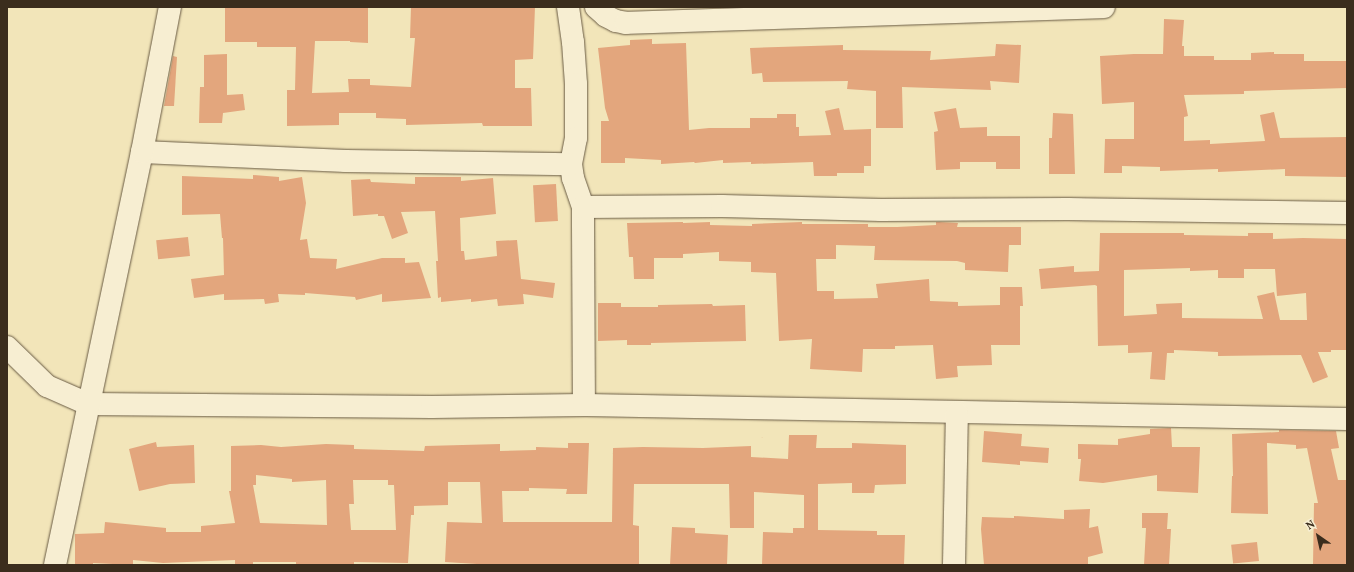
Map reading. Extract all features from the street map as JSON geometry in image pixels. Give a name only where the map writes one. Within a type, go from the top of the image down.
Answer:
[{"type":"street","points":[[55,565],[142,152],[170,7]]},
{"type":"street","points":[[568,7],[573,42],[576,84],[576,138],[571,164],[573,178],[582,206],[584,405]]},
{"type":"street","points":[[596,7],[606,16],[616,21],[626,23],[1104,7]]},
{"type":"street","points":[[142,152],[339,160],[571,164]]},
{"type":"street","points":[[582,206],[722,206],[881,210],[1068,209],[1347,213]]},
{"type":"street","points":[[7,347],[47,386],[88,404],[432,407],[584,405],[1347,419]]},
{"type":"street","points":[[954,565],[957,413]]},
{"type":"building","points":[[225,7],[368,7],[368,43],[350,41],[315,41],[312,93],[349,92],[348,79],[370,79],[370,85],[411,87],[415,38],[410,38],[411,7],[535,7],[533,59],[515,60],[515,88],[531,88],[532,126],[483,126],[482,123],[406,125],[406,119],[376,118],[376,113],[339,113],[339,125],[287,126],[287,90],[295,90],[296,47],[257,47],[257,42],[225,42]]},
{"type":"building","points":[[1164,19],[1184,20],[1182,46],[1184,46],[1184,56],[1214,56],[1214,60],[1251,60],[1251,53],[1274,52],[1274,54],[1304,54],[1304,61],[1347,61],[1347,88],[1244,91],[1244,94],[1184,95],[1188,116],[1184,117],[1184,141],[1210,140],[1210,144],[1265,141],[1260,115],[1274,112],[1280,138],[1347,137],[1347,177],[1285,176],[1285,169],[1218,172],[1218,169],[1160,171],[1160,167],[1122,166],[1122,173],[1104,173],[1105,139],[1134,139],[1134,102],[1102,104],[1100,56],[1163,54]]},
{"type":"building","points":[[652,39],[652,44],[686,43],[689,130],[709,128],[750,128],[750,118],[777,118],[777,114],[796,114],[796,127],[799,127],[799,136],[831,135],[825,111],[839,108],[844,130],[871,129],[871,166],[864,166],[864,173],[837,173],[837,176],[814,176],[813,162],[751,164],[751,162],[723,163],[723,160],[661,164],[661,160],[625,158],[625,163],[601,163],[601,121],[609,121],[605,108],[598,48],[630,45],[630,40]]},
{"type":"building","points":[[996,44],[1021,45],[1019,83],[990,81],[991,90],[902,87],[903,128],[876,128],[876,91],[847,89],[848,81],[763,82],[762,73],[752,74],[750,48],[843,45],[843,50],[931,51],[930,60],[995,56]]},
{"type":"building","points":[[227,54],[227,95],[243,94],[245,110],[223,113],[222,123],[199,123],[200,87],[204,87],[204,55]]},
{"type":"building","points":[[173,56],[177,57],[174,106],[164,106]]},
{"type":"building","points":[[956,108],[960,128],[987,127],[987,136],[1020,136],[1020,169],[996,169],[996,162],[960,162],[960,169],[936,170],[934,132],[938,131],[934,112]]},
{"type":"building","points":[[1053,113],[1073,114],[1075,174],[1049,174],[1049,138],[1052,138]]},
{"type":"building","points":[[253,175],[279,177],[279,181],[302,177],[306,203],[300,240],[307,239],[310,258],[337,259],[336,269],[382,258],[405,258],[405,263],[419,262],[431,298],[382,302],[382,294],[356,300],[355,297],[305,293],[305,295],[278,294],[279,302],[265,304],[264,299],[224,300],[224,294],[194,298],[191,279],[224,275],[223,238],[220,214],[182,215],[182,176],[253,179]]},
{"type":"building","points":[[415,177],[461,177],[461,181],[493,178],[496,214],[460,218],[461,251],[464,251],[465,260],[497,256],[496,241],[517,240],[521,279],[555,283],[553,298],[523,294],[524,304],[498,306],[497,299],[471,302],[471,299],[441,302],[441,297],[438,298],[436,261],[438,261],[435,211],[401,212],[408,233],[392,239],[384,216],[378,216],[378,214],[353,216],[351,180],[370,179],[371,182],[415,184]]},
{"type":"building","points":[[556,184],[558,221],[535,222],[533,185]]},
{"type":"building","points":[[710,222],[710,225],[752,226],[752,224],[802,222],[802,224],[868,224],[868,227],[897,227],[936,225],[936,222],[939,222],[958,223],[957,227],[1021,227],[1021,245],[1009,245],[1008,272],[965,270],[965,263],[957,261],[874,260],[875,246],[836,245],[836,259],[816,259],[817,291],[834,291],[834,299],[878,298],[876,284],[929,279],[930,301],[958,302],[958,306],[1000,305],[1000,287],[1022,287],[1023,306],[1020,306],[1020,345],[991,345],[992,365],[957,366],[958,377],[936,379],[933,345],[895,346],[895,349],[863,349],[862,372],[810,369],[812,339],[779,341],[776,273],[751,272],[751,262],[719,261],[719,252],[683,254],[683,258],[654,258],[654,279],[634,279],[633,257],[629,257],[627,223]]},
{"type":"building","points":[[1100,233],[1184,233],[1184,235],[1248,236],[1248,233],[1273,233],[1273,239],[1347,239],[1347,350],[1318,352],[1328,377],[1313,383],[1301,355],[1218,356],[1218,352],[1174,350],[1174,353],[1167,353],[1165,380],[1150,379],[1152,352],[1128,353],[1128,345],[1098,346],[1097,286],[1041,289],[1039,269],[1074,266],[1074,272],[1099,271]],"holes":[[[1190,268],[1190,271],[1218,270],[1218,278],[1244,278],[1244,269],[1275,269],[1277,296],[1306,293],[1307,320],[1280,320],[1274,292],[1257,296],[1263,319],[1182,318],[1182,303],[1156,304],[1157,314],[1124,316],[1124,270]]]},
{"type":"building","points":[[188,237],[190,256],[158,259],[156,240]]},
{"type":"building","points":[[598,303],[621,303],[621,307],[658,307],[658,305],[712,304],[713,306],[745,305],[746,341],[627,345],[627,340],[598,341]]},
{"type":"building","points":[[1171,428],[1172,447],[1200,447],[1198,493],[1157,491],[1157,475],[1103,483],[1079,481],[1081,459],[1078,459],[1078,444],[1118,445],[1118,439],[1150,434],[1150,429]]},
{"type":"building","points":[[1279,430],[1336,431],[1339,448],[1331,449],[1338,480],[1347,480],[1347,565],[1313,565],[1314,503],[1318,503],[1307,448],[1296,449],[1296,445],[1267,443],[1268,514],[1231,513],[1233,476],[1232,434],[1279,432]]},
{"type":"building","points":[[984,431],[1022,434],[1021,446],[1049,448],[1048,463],[1020,461],[1020,465],[982,462]]},
{"type":"building","points":[[789,435],[817,435],[816,448],[852,448],[852,443],[906,445],[906,484],[875,485],[874,493],[852,493],[852,483],[818,484],[818,530],[877,531],[877,535],[905,535],[904,565],[762,565],[763,532],[793,533],[793,528],[804,528],[804,495],[754,492],[754,528],[730,528],[729,484],[634,484],[633,525],[639,526],[639,565],[493,565],[445,562],[447,522],[482,523],[480,482],[448,482],[448,505],[414,506],[414,515],[411,515],[408,563],[354,562],[354,565],[330,565],[296,564],[296,562],[253,562],[253,565],[235,565],[235,560],[163,563],[133,560],[133,565],[93,563],[93,565],[75,565],[75,534],[104,533],[105,522],[166,528],[166,532],[201,532],[201,526],[235,523],[229,491],[231,491],[231,446],[261,445],[281,447],[326,444],[354,445],[354,449],[424,451],[425,446],[500,444],[500,451],[536,450],[536,447],[568,448],[568,443],[589,443],[587,494],[566,494],[567,489],[529,488],[529,491],[502,491],[503,522],[612,522],[613,448],[703,448],[751,446],[751,457],[788,459]],"holes":[[[256,475],[292,479],[292,482],[326,480],[327,525],[260,523],[253,485],[256,485]],[[353,480],[388,480],[388,485],[394,485],[396,530],[351,530],[349,504],[354,504]]]},
{"type":"building","points":[[156,442],[157,447],[194,445],[195,483],[170,484],[139,491],[129,449]]},
{"type":"building","points":[[1090,509],[1089,528],[1098,526],[1103,553],[1088,557],[1088,565],[984,565],[981,529],[982,517],[1014,518],[1014,516],[1064,519],[1064,510]]},
{"type":"building","points":[[1142,513],[1168,513],[1167,529],[1171,529],[1169,565],[1144,565],[1146,528],[1142,528]]},
{"type":"building","points":[[672,527],[695,528],[695,533],[728,535],[727,565],[670,565]]},
{"type":"building","points":[[1257,542],[1259,561],[1233,564],[1231,545]]}]
